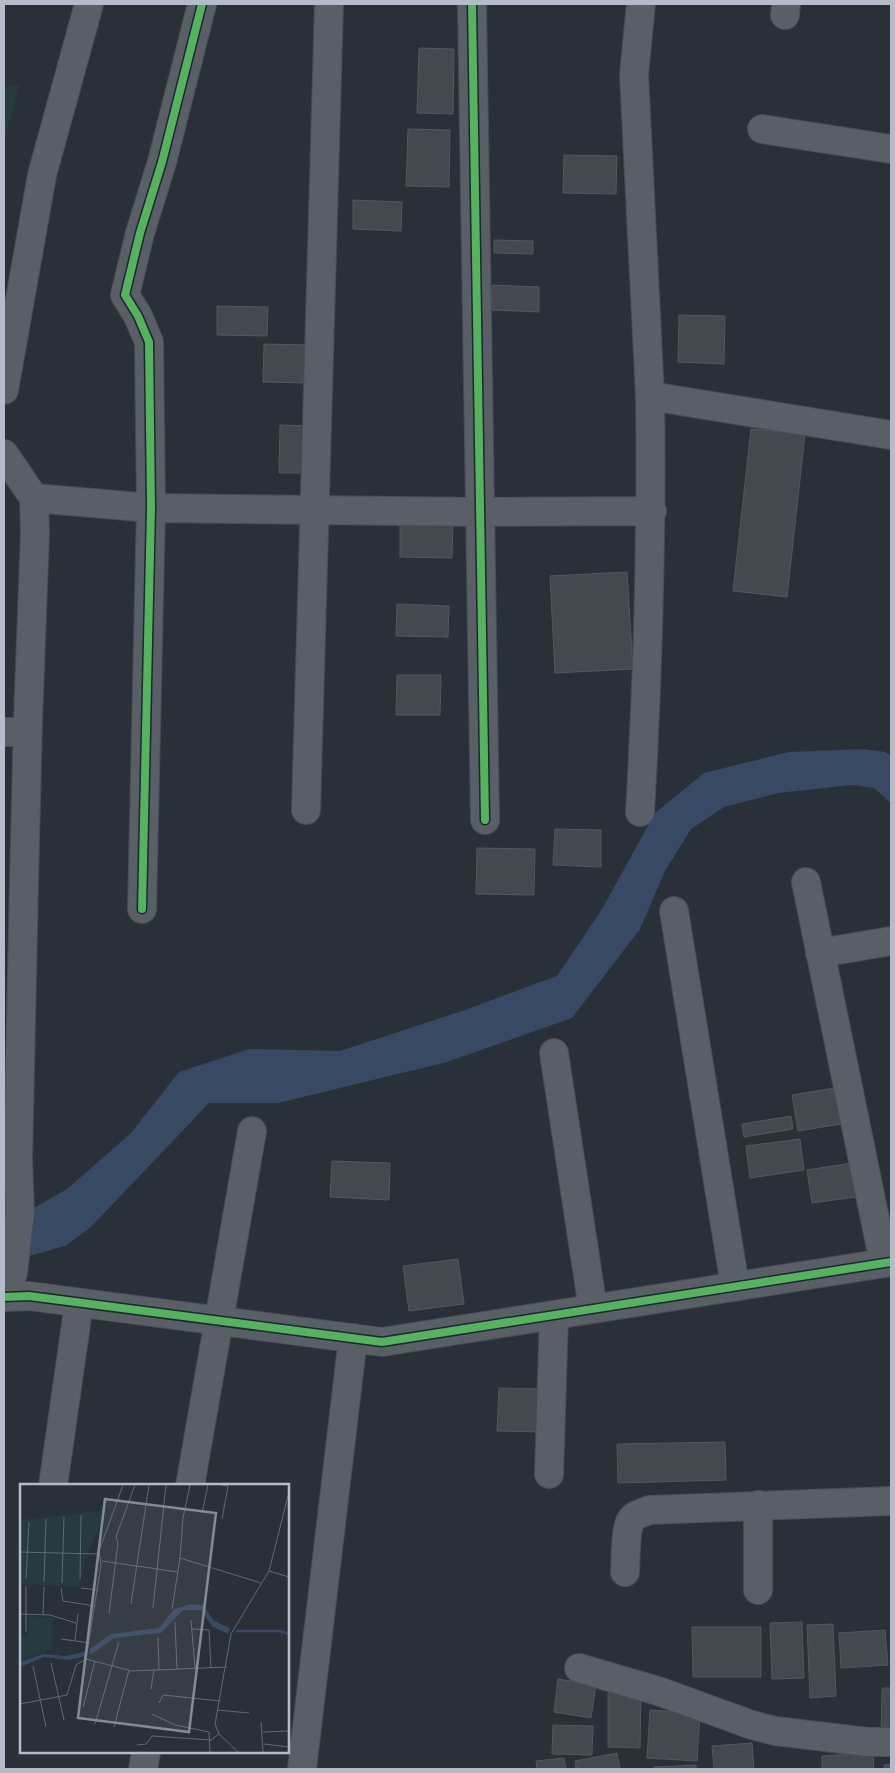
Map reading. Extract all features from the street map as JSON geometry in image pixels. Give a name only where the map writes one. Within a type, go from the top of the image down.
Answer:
[{"type":"street","points":[[4,390],[42,174],[89,4]]},
{"type":"street","points":[[142,909],[152,508],[149,342],[138,316],[125,295],[140,233],[162,162],[202,4]]},
{"type":"street","points":[[306,810],[329,4]]},
{"type":"street","points":[[472,4],[485,820]]},
{"type":"street","points":[[640,812],[648,683],[652,510],[650,396],[634,74],[641,4]]},
{"type":"street","points":[[762,130],[891,149]]},
{"type":"street","points":[[650,396],[891,435]]},
{"type":"street","points":[[4,454],[34,498],[35,533],[16,732],[11,1160],[20,1212],[7,1288],[29,1296],[382,1342],[888,1263],[806,882]]},
{"type":"street","points":[[34,498],[152,508],[481,512],[652,510]]},
{"type":"street","points":[[674,911],[735,1286]]},
{"type":"street","points":[[820,953],[891,941]]},
{"type":"street","points":[[554,1053],[593,1309]]},
{"type":"street","points":[[190,1484],[252,1130]]},
{"type":"street","points":[[53,1484],[79,1303]]},
{"type":"street","points":[[549,1474],[554,1315]]},
{"type":"street","points":[[302,1769],[353,1338]]},
{"type":"street","points":[[626,1572],[630,1520],[637,1514],[649,1510],[891,1500]]},
{"type":"street","points":[[758,1505],[758,1590]]},
{"type":"street","points":[[579,1668],[661,1692],[752,1725],[775,1731],[868,1742],[891,1742]]},
{"type":"street","points":[[143,1769],[146,1753]]},
{"type":"green space","points":[[20,84],[4,140],[4,88]]},
{"type":"water","points":[[863,749],[885,752],[891,756],[891,803],[874,788],[853,785],[778,793],[724,807],[691,829],[665,871],[640,929],[572,1018],[447,1062],[278,1103],[209,1103],[90,1228],[65,1246],[29,1256],[27,1212],[67,1189],[131,1133],[179,1072],[249,1049],[340,1051],[465,1010],[557,976],[602,909],[655,813],[704,773],[789,752]]},
{"type":"building","points":[[419,48],[454,49],[453,114],[417,113]]},
{"type":"building","points":[[408,129],[450,130],[449,187],[406,186]]},
{"type":"building","points":[[564,155],[617,156],[616,194],[563,193]]},
{"type":"building","points":[[353,200],[402,202],[401,231],[353,229]]},
{"type":"building","points":[[494,240],[533,241],[533,254],[494,253]]},
{"type":"building","points":[[492,285],[539,287],[539,312],[492,310]]},
{"type":"building","points":[[217,306],[268,307],[267,336],[217,335]]},
{"type":"building","points":[[679,315],[725,316],[724,364],[678,362]]},
{"type":"building","points":[[264,344],[310,345],[309,383],[263,382]]},
{"type":"building","points":[[280,425],[313,426],[311,473],[279,473]]},
{"type":"building","points":[[751,429],[805,434],[787,597],[733,591]]},
{"type":"building","points":[[400,521],[453,522],[452,558],[400,557]]},
{"type":"building","points":[[627,572],[633,669],[555,673],[550,576]]},
{"type":"building","points":[[397,604],[449,606],[448,637],[396,636]]},
{"type":"building","points":[[397,675],[441,675],[440,715],[396,715]]},
{"type":"building","points":[[555,829],[601,830],[601,867],[553,865]]},
{"type":"building","points":[[477,848],[535,849],[534,895],[476,894]]},
{"type":"building","points":[[841,1087],[847,1123],[798,1131],[792,1095]]},
{"type":"building","points":[[791,1116],[793,1129],[744,1137],[742,1124]]},
{"type":"building","points":[[800,1139],[804,1170],[750,1178],[746,1146]]},
{"type":"building","points":[[332,1161],[390,1163],[389,1200],[330,1197]]},
{"type":"building","points":[[858,1162],[863,1196],[812,1203],[807,1170]]},
{"type":"building","points":[[458,1259],[464,1304],[409,1311],[403,1266]]},
{"type":"building","points":[[499,1388],[543,1389],[541,1432],[497,1431]]},
{"type":"building","points":[[725,1442],[726,1480],[618,1483],[617,1444]]},
{"type":"building","points":[[802,1622],[804,1678],[772,1679],[770,1623]]},
{"type":"building","points":[[833,1624],[836,1696],[810,1698],[807,1625]]},
{"type":"building","points":[[692,1627],[761,1627],[761,1677],[693,1677]]},
{"type":"building","points":[[885,1630],[888,1665],[841,1668],[839,1633]]},
{"type":"building","points":[[558,1679],[596,1685],[591,1718],[554,1712]]},
{"type":"building","points":[[882,1688],[891,1688],[891,1738],[881,1737]]},
{"type":"building","points":[[608,1691],[641,1691],[640,1748],[608,1747]]},
{"type":"building","points":[[650,1710],[700,1713],[697,1761],[647,1758]]},
{"type":"building","points":[[553,1725],[593,1726],[592,1755],[552,1754]]},
{"type":"building","points":[[752,1743],[754,1769],[714,1769],[712,1746]]},
{"type":"building","points":[[617,1753],[620,1769],[576,1769],[575,1761]]},
{"type":"building","points":[[873,1753],[874,1769],[822,1769],[822,1756]]},
{"type":"building","points":[[564,1758],[566,1769],[537,1769],[536,1761]]},
{"type":"building","points":[[891,1764],[891,1769],[884,1769],[884,1765]]},
{"type":"building","points":[[696,1765],[696,1769],[654,1769],[654,1767]]},
{"type":"cycle path","points":[[142,909],[151,508],[149,342],[138,316],[125,295],[140,233],[162,162],[202,4]]},
{"type":"cycle path","points":[[472,4],[485,820]]},
{"type":"cycle path","points":[[4,1297],[29,1296],[382,1342],[891,1262]]}]
